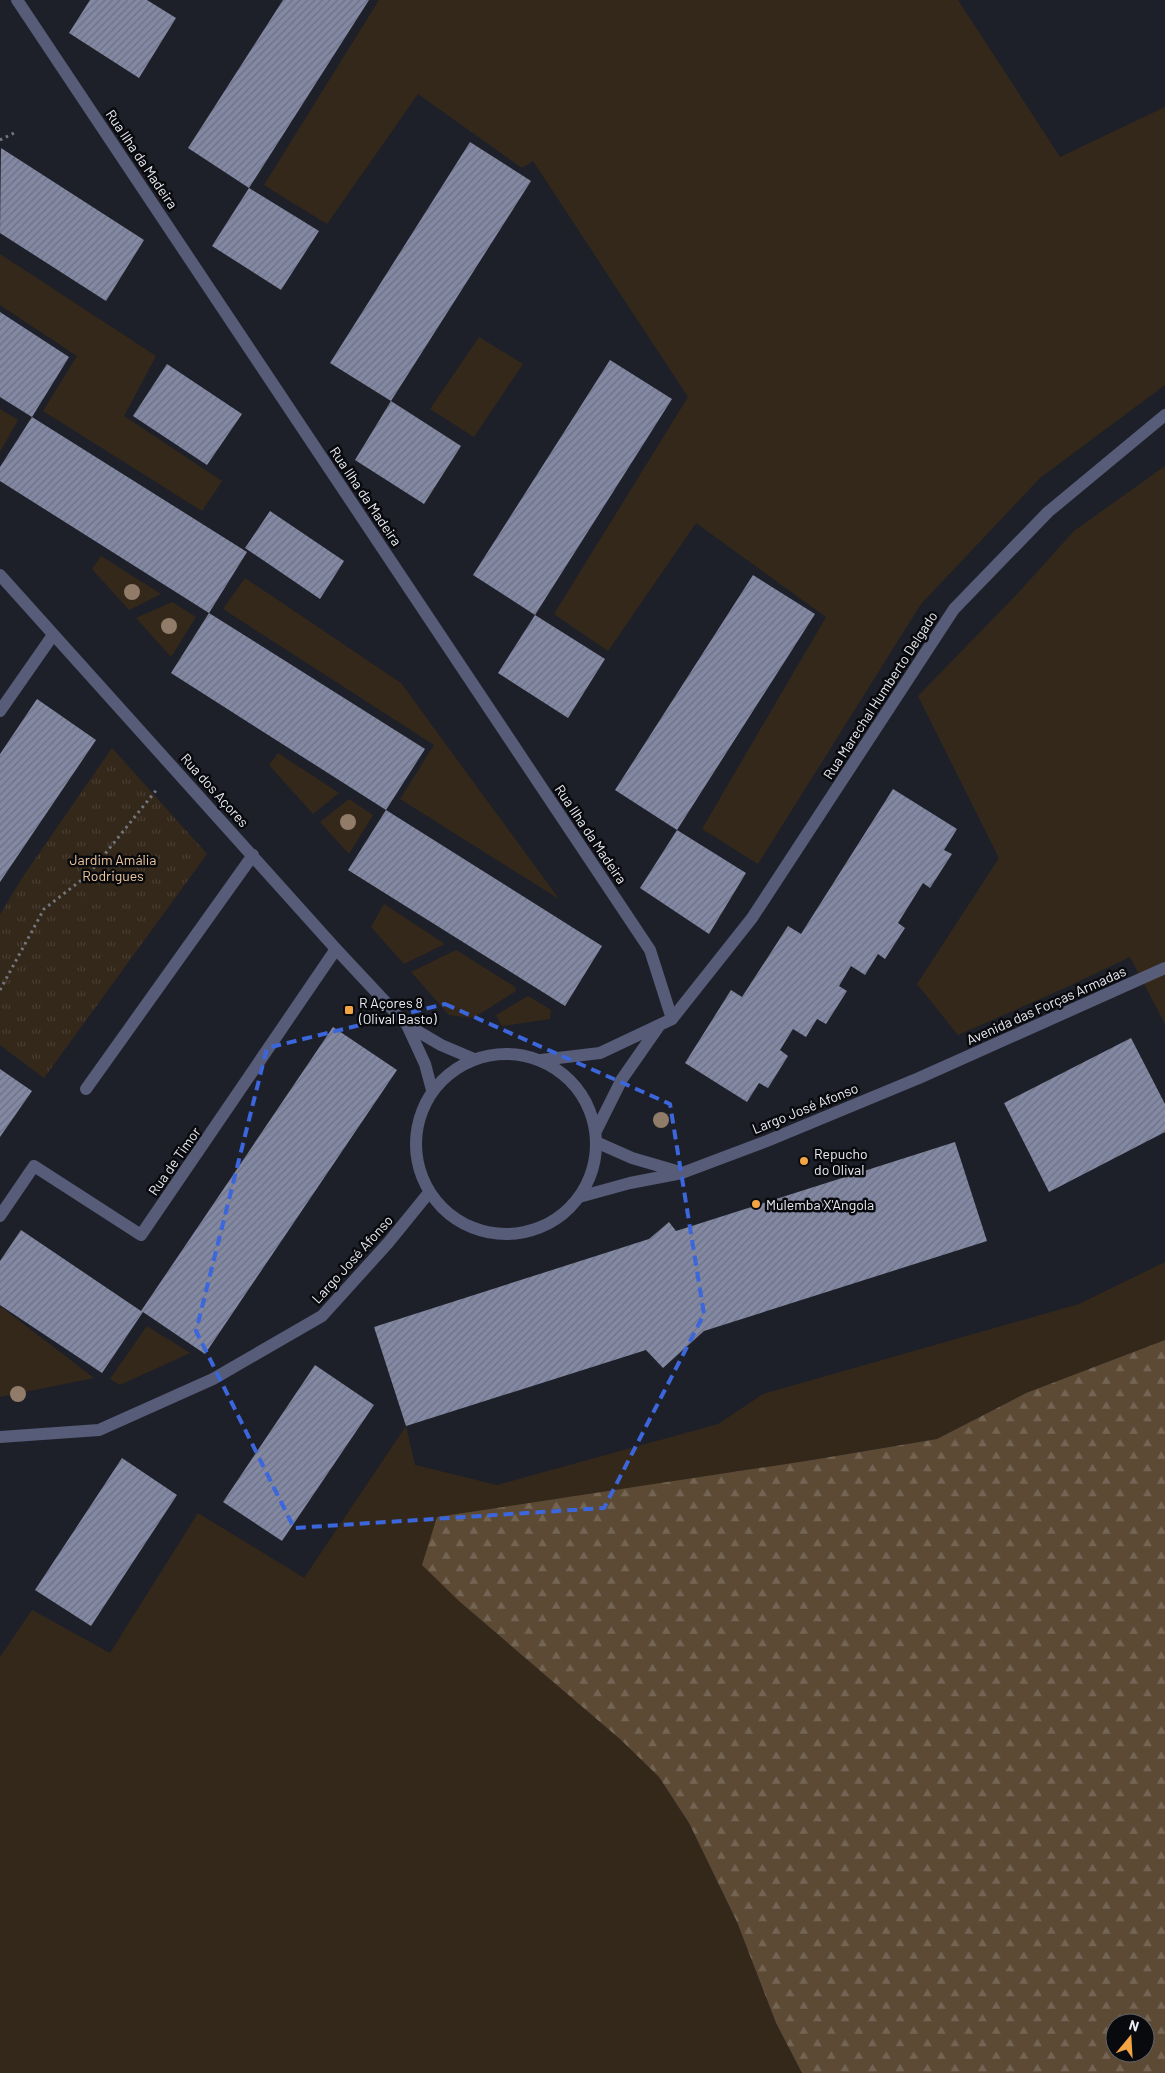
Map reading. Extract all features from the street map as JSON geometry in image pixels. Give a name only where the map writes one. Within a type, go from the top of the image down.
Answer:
[{"type":"street","name":"Rua Ilha da Madeira","points":[[17,0],[650,950],[672,1019]]},
{"type":"street","name":"Rua Marechal Humberto Delgado","points":[[541,1060],[600,1053],[672,1019],[752,918],[954,609],[1048,512],[1165,415]]},
{"type":"street","name":"Rua dos Açores","points":[[0,575],[175,768],[336,950],[407,1025],[441,1045],[474,1059]]},
{"type":"street","points":[[0,712],[53,635]]},
{"type":"street","points":[[86,1089],[252,855]]},
{"type":"street","name":"Rua de Timor","points":[[0,1216],[34,1166],[141,1235],[336,950]]},
{"type":"street","name":"Avenida das Forças Armadas","points":[[938,1069],[1165,968]]},
{"type":"street","name":"Rua dos Açores","points":[[407,1025],[425,1064],[432,1090]]},
{"type":"street","name":"Rua Marechal Humberto Delgado","points":[[596,1136],[622,1079],[659,1026]]},
{"type":"street","points":[[501,1053],[528,1056],[541,1060],[573,1083],[586,1101],[596,1136],[592,1171],[579,1197],[558,1218],[531,1230],[502,1234],[473,1228],[448,1213],[427,1195],[418,1166],[415,1140],[420,1114],[432,1090],[450,1072],[474,1059],[501,1053]]},
{"type":"street","name":"Largo José Afonso","points":[[579,1197],[630,1183],[682,1173],[766,1141],[938,1069]]},
{"type":"street","points":[[596,1136],[632,1158],[682,1173]]},
{"type":"street","name":"Largo José Afonso","points":[[0,1437],[99,1430],[213,1380],[322,1316],[388,1243],[427,1195]]},
{"type":"path","points":[[0,140],[14,133]]},
{"type":"path","points":[[0,990],[44,909],[88,875],[175,768]]},
{"type":"highlighted area","points":[[445,1004],[670,1104],[704,1314],[604,1508],[294,1528],[196,1331],[267,1048]]},
{"type":"green space","points":[[379,0],[958,0],[1060,157],[1165,107],[1165,385],[1040,478],[921,604],[758,864],[702,829],[826,617],[696,523],[608,651],[554,614],[688,397],[533,161],[522,168],[418,94],[327,224],[264,185]]},
{"type":"green space","points":[[0,254],[156,356],[124,416],[222,481],[202,511],[43,411],[77,356],[0,305]]},
{"type":"green space","points":[[479,337],[523,364],[474,437],[430,409]]},
{"type":"green space","points":[[0,409],[18,420],[0,452]]},
{"type":"green space","points":[[1165,466],[1165,1024],[1130,957],[958,1035],[917,984],[999,858],[918,696],[1019,592],[1074,531]]},
{"type":"green space","points":[[101,556],[161,594],[129,610],[92,569]]},
{"type":"green space","points":[[245,578],[401,683],[559,899],[400,799],[434,745],[223,609]]},
{"type":"green space","points":[[172,602],[196,617],[171,657],[136,618]]},
{"type":"green space","name":"Jardim Amália Rodrigues","points":[[112,748],[207,854],[44,1078],[0,1045],[0,915],[22,878]]},
{"type":"green space","points":[[278,753],[339,793],[313,814],[269,765]]},
{"type":"green space","points":[[349,799],[373,815],[349,854],[320,822]]},
{"type":"green space","points":[[384,904],[445,944],[404,964],[371,927]]},
{"type":"green space","points":[[456,950],[515,987],[516,991],[473,1018],[449,1015],[411,972]]},
{"type":"green space","points":[[528,996],[551,1010],[550,1019],[502,1026],[496,1015]]},
{"type":"green space","points":[[1165,1262],[1165,1340],[1026,1393],[937,1439],[806,1461],[460,1602],[621,1740],[659,1777],[689,1823],[737,1922],[776,2023],[802,2073],[0,2073],[0,1657],[32,1610],[110,1653],[198,1513],[304,1578],[406,1426],[415,1465],[497,1485],[718,1424],[763,1394],[1079,1304]]},
{"type":"green space","points":[[0,1306],[94,1378],[0,1397]]},
{"type":"green space","points":[[147,1326],[190,1353],[120,1385],[110,1379]]},
{"type":"green space","points":[[1165,1340],[1165,2073],[802,2073],[776,2023],[737,1922],[689,1823],[659,1777],[621,1740],[460,1602],[422,1565],[437,1517],[806,1461],[937,1439],[1026,1393]]},
{"type":"building","points":[[90,0],[147,0],[176,18],[139,78],[69,33]]},
{"type":"building","points":[[283,0],[369,0],[249,188],[188,148]]},
{"type":"building","points":[[470,142],[531,181],[391,401],[330,363]]},
{"type":"building","points":[[1,148],[144,240],[106,301],[0,233]]},
{"type":"building","points":[[249,188],[319,231],[281,290],[212,246]]},
{"type":"building","points":[[0,312],[69,357],[32,417],[0,397]]},
{"type":"building","points":[[610,360],[672,399],[535,615],[473,575]]},
{"type":"building","points":[[167,364],[242,414],[207,465],[133,416]]},
{"type":"building","points":[[391,401],[461,446],[424,504],[355,460]]},
{"type":"building","points":[[32,417],[247,552],[209,613],[0,481],[0,467]]},
{"type":"building","points":[[270,511],[344,561],[320,599],[245,548]]},
{"type":"building","points":[[753,575],[815,614],[677,830],[615,790]]},
{"type":"building","points":[[209,613],[425,749],[386,810],[171,673]]},
{"type":"building","points":[[535,615],[605,659],[568,718],[498,673]]},
{"type":"building","points":[[37,699],[96,740],[0,882],[0,754]]},
{"type":"building","points":[[893,789],[957,829],[944,850],[952,854],[930,888],[923,883],[898,923],[905,928],[885,959],[878,954],[865,975],[851,966],[839,986],[847,991],[826,1024],[817,1019],[806,1037],[793,1029],[780,1050],[788,1056],[768,1088],[759,1083],[747,1102],[685,1063],[731,990],[742,997],[788,926],[801,934]]},
{"type":"building","points":[[386,810],[602,946],[565,1006],[348,870]]},
{"type":"building","points":[[677,830],[746,873],[709,934],[640,888]]},
{"type":"building","points":[[333,1027],[397,1070],[205,1354],[143,1312],[102,1373],[0,1305],[0,1261],[21,1230],[141,1311]]},
{"type":"building","points":[[1131,1038],[1165,1104],[1165,1132],[1049,1192],[1004,1103]]},
{"type":"building","points":[[0,1069],[32,1091],[0,1137]]},
{"type":"building","points":[[955,1142],[987,1241],[704,1331],[663,1368],[646,1350],[406,1426],[374,1327],[649,1239],[669,1222],[676,1231]]},
{"type":"building","points":[[315,1365],[374,1405],[282,1541],[223,1502]]},
{"type":"building","points":[[122,1458],[177,1495],[91,1626],[35,1590]]},
{"type":"place","name":"R Açores 8 (Olival Basto)","points":[[349,1010]]},
{"type":"place","name":"Repucho do Olival","points":[[804,1161]]},
{"type":"place","name":"Mulemba X'Angola","points":[[756,1204]]}]
